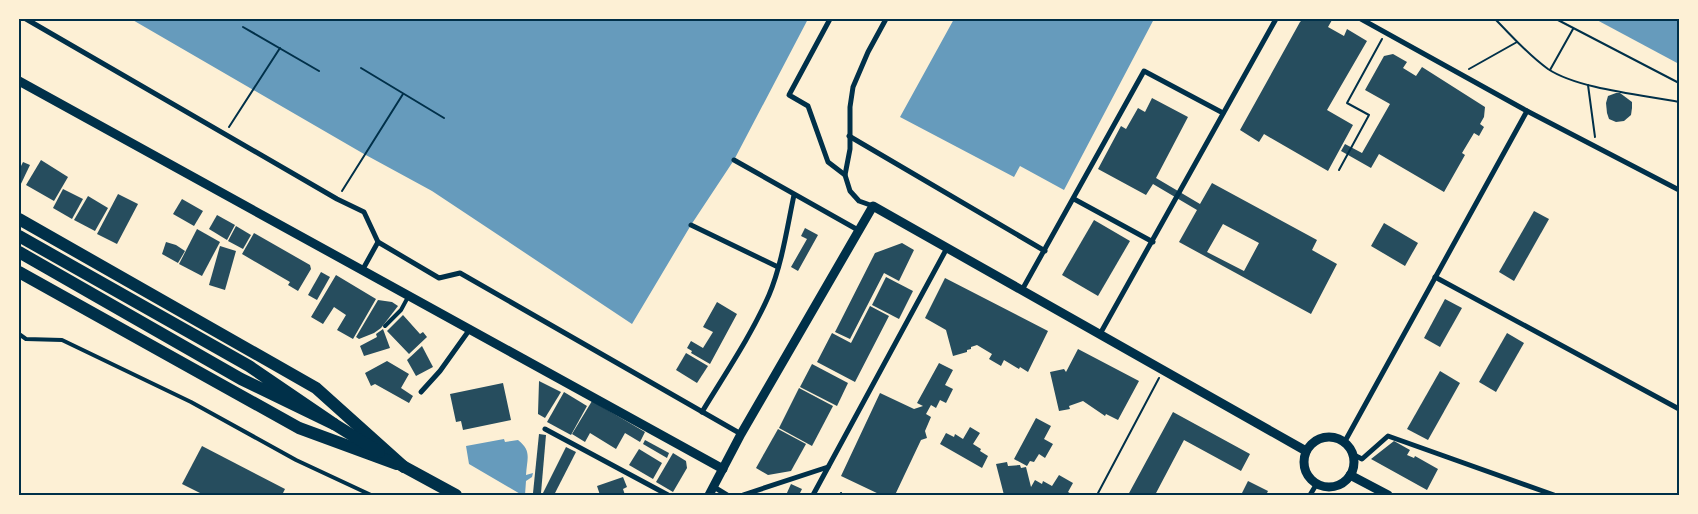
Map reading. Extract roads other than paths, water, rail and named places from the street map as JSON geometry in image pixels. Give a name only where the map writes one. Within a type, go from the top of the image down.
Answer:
[{"type":"main road","points":[[19,219],[316,388],[404,467]]},
{"type":"main road","points":[[19,236],[249,366],[334,424],[404,467],[456,495]]},
{"type":"main road","points":[[19,252],[242,379],[334,424]]},
{"type":"main road","points":[[19,272],[299,428],[404,467]]},
{"type":"street","points":[[26,19],[364,212],[378,242],[439,278],[460,273],[741,434]]},
{"type":"street","points":[[830,19],[789,94],[808,106],[828,162],[845,175]]},
{"type":"street","points":[[886,19],[868,52],[854,87],[850,107],[850,149],[845,175],[850,191],[859,201],[872,206],[1306,451]]},
{"type":"street","points":[[1100,334],[1276,19]]},
{"type":"street","points":[[1361,19],[1527,111],[1679,190]]},
{"type":"street","points":[[1022,290],[1144,71],[1223,113]]},
{"type":"street","points":[[19,81],[723,469]]},
{"type":"street","points":[[1344,443],[1527,111]]},
{"type":"street","points":[[849,136],[1045,251]]},
{"type":"street","points":[[734,160],[858,230]]},
{"type":"street","points":[[702,412],[744,342],[769,295],[778,267],[794,195]]},
{"type":"street","points":[[1074,199],[1152,242]]},
{"type":"street","points":[[727,495],[711,491],[741,434],[872,206]]},
{"type":"street","points":[[691,225],[778,267]]},
{"type":"street","points":[[363,270],[378,242]]},
{"type":"street","points":[[813,495],[947,248]]},
{"type":"street","points":[[1435,276],[1679,410]]},
{"type":"street","points":[[421,392],[440,371],[470,329]]},
{"type":"street","points":[[545,429],[668,495]]},
{"type":"street","points":[[1352,454],[1362,459],[1388,436],[1554,495]]},
{"type":"street","points":[[1326,437],[1340,440],[1344,443],[1352,454],[1353,467],[1350,475],[1342,483],[1334,487],[1316,485],[1304,468],[1306,451],[1310,445],[1326,437]]},
{"type":"street","points":[[743,495],[828,467]]},
{"type":"street","points":[[1350,475],[1388,495]]},
{"type":"street","points":[[1310,495],[1316,485]]},
{"type":"lane","points":[[386,326],[401,310],[410,295]]},
{"type":"lane","points":[[19,334],[26,339],[62,340],[191,402],[296,460],[371,495]]},
{"type":"water","points":[[131,19],[808,19],[734,160],[691,225],[632,324],[432,191],[364,154]]},
{"type":"water","points":[[954,19],[1154,19],[1064,190],[1020,166],[1014,177],[900,117]]},
{"type":"water","points":[[1595,19],[1679,19],[1679,64]]},
{"type":"water","points":[[504,439],[505,442],[518,440],[527,451],[526,475],[533,473],[532,477],[526,481],[525,495],[469,464],[466,446]]}]
